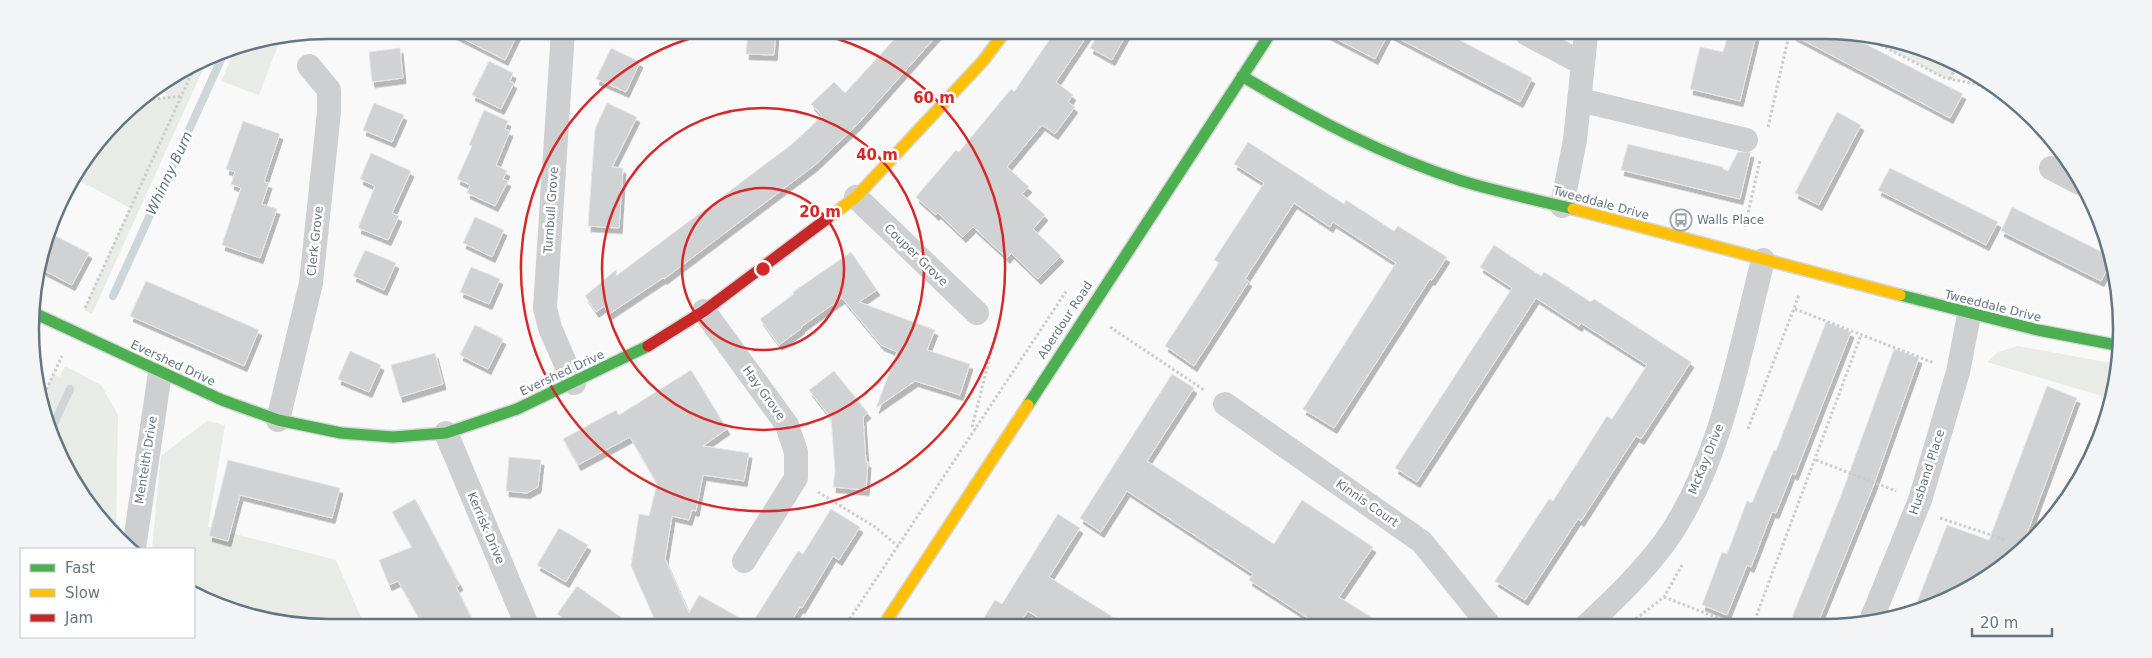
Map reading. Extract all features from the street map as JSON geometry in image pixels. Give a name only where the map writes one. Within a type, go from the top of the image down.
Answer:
[{"type":"street","name":"Turnbull Grove","points":[[562,39],[545,308],[550,328],[574,383]]},
{"type":"street","name":"Evershed Drive","points":[[39,315],[222,400],[278,420],[342,433],[376,436],[393,437],[446,432],[517,409],[574,383],[642,350],[704,311],[856,197],[983,61],[999,39]]},
{"type":"street","name":"Aberdour Road","points":[[888,619],[999,446],[1267,39]]},
{"type":"street","points":[[1536,39],[1582,63]]},
{"type":"street","points":[[1562,206],[1575,140],[1585,39]]},
{"type":"street","name":"Clerk Grove","points":[[278,420],[311,283],[329,112],[329,90],[309,66]]},
{"type":"street","name":"Tweeddale Drive","points":[[1242,76],[1315,117],[1369,143],[1436,171],[1493,190],[1562,206],[1969,315],[2053,335],[2113,345]]},
{"type":"street","points":[[1580,100],[1746,140]]},
{"type":"street","points":[[2051,168],[2070,178]]},
{"type":"street","name":"Couper Grove","points":[[856,197],[976,313]]},
{"type":"street","name":"McKay Drive","points":[[1594,619],[1628,588],[1666,540],[1697,485],[1721,420],[1763,260]]},
{"type":"street","name":"Hay Grove","points":[[704,311],[788,425],[796,452],[796,478]]},
{"type":"street","name":"Husband Place","points":[[1873,615],[1918,505],[1958,372],[1969,315]]},
{"type":"street","name":"Menteith Drive","points":[[135,544],[160,372]]},
{"type":"street","name":"Kinnis Court","points":[[1225,404],[1422,542],[1484,619]]},
{"type":"street","name":"Kerrisk Drive","points":[[446,432],[524,619]]},
{"type":"street","points":[[744,561],[796,478]]},
{"type":"path","points":[[1879,44],[1950,79],[1976,84],[1985,89]]},
{"type":"path","points":[[1950,79],[1954,71]]},
{"type":"path","points":[[84,310],[192,74]]},
{"type":"path","points":[[151,99],[182,96]]},
{"type":"path","points":[[1795,309],[1958,372]]},
{"type":"path","points":[[976,313],[996,333],[972,427],[999,446]]},
{"type":"path","points":[[1110,327],[1225,404]]},
{"type":"path","points":[[45,391],[73,332]]},
{"type":"path","points":[[1755,619],[1861,335]]},
{"type":"path","points":[[1816,460],[1918,505],[2006,540]]},
{"type":"path","points":[[796,478],[875,527],[921,567]]},
{"type":"path","points":[[1664,597],[1721,619]]},
{"type":"shaded area","points":[[279,43],[259,95],[221,81],[233,55]]},
{"type":"shaded area","points":[[1878,44],[1916,54],[1954,71],[1950,79]]},
{"type":"shaded area","points":[[204,68],[92,314],[84,310],[130,208],[80,181],[99,152],[124,124],[151,100],[166,98],[166,89]]},
{"type":"shaded area","points":[[2018,346],[2111,363],[2105,397],[1987,362],[1998,352]]},
{"type":"shaded area","points":[[65,366],[101,385],[118,415],[116,525],[99,506],[78,474],[54,422],[46,392],[53,374],[60,377]]},
{"type":"shaded area","points":[[207,421],[225,425],[208,527],[336,560],[362,619],[310,619],[272,614],[236,604],[195,586],[195,548],[152,548],[161,456]]},
{"type":"building","points":[[464,39],[515,39],[505,60]]},
{"type":"building","points":[[747,39],[775,39],[774,55],[746,54]]},
{"type":"building","points":[[895,39],[934,39],[858,124],[815,165],[664,279],[609,314],[604,306],[596,312],[585,296],[617,269],[616,276],[791,145],[822,116],[811,104],[834,82],[845,93]]},
{"type":"building","points":[[1050,39],[1085,39],[1056,82],[1073,95],[1068,102],[1075,107],[1055,134],[1042,125],[1007,167],[1029,187],[1022,194],[1045,215],[1033,229],[1061,256],[1038,279],[1011,253],[1007,258],[973,227],[963,237],[938,213],[936,215],[916,197],[956,150],[959,152],[1011,89],[1014,92]]},
{"type":"building","points":[[1095,39],[1124,39],[1112,60],[1090,48]]},
{"type":"building","points":[[1337,39],[1385,39],[1375,59]]},
{"type":"building","points":[[1400,39],[1458,39],[1532,78],[1520,102]]},
{"type":"building","points":[[1727,39],[1755,39],[1740,101],[1690,89],[1700,47],[1723,52]]},
{"type":"building","points":[[1801,39],[1859,41],[1963,94],[1950,118]]},
{"type":"building","points":[[400,48],[403,78],[372,82],[369,52]]},
{"type":"building","points":[[611,48],[640,62],[626,92],[596,79]]},
{"type":"building","points":[[489,61],[513,73],[510,81],[514,83],[501,109],[472,95]]},
{"type":"building","points":[[374,103],[404,115],[392,142],[363,130]]},
{"type":"building","points":[[607,103],[637,117],[612,167],[623,168],[619,228],[588,226],[595,129]]},
{"type":"building","points":[[484,110],[508,121],[505,129],[510,131],[496,165],[507,171],[503,179],[508,181],[495,206],[467,193],[470,185],[457,179],[472,146],[469,145]]},
{"type":"building","points":[[1837,112],[1861,125],[1819,205],[1795,193]]},
{"type":"building","points":[[243,121],[280,134],[264,182],[269,183],[262,204],[277,209],[260,258],[222,245],[241,188],[231,184],[235,172],[226,169]]},
{"type":"building","points":[[1248,142],[1344,204],[1346,200],[1394,231],[1398,226],[1447,257],[1432,280],[1430,279],[1334,428],[1303,409],[1396,263],[1333,222],[1330,227],[1294,203],[1245,279],[1249,281],[1194,366],[1165,346],[1219,263],[1214,260],[1264,183],[1234,164]]},
{"type":"building","points":[[1628,144],[1723,167],[1723,169],[1728,171],[1738,152],[1751,152],[1740,199],[1621,170]]},
{"type":"building","points":[[371,153],[411,171],[392,213],[399,216],[388,240],[358,228],[375,186],[360,179]]},
{"type":"building","points":[[1890,168],[1998,222],[1986,245],[1878,190]]},
{"type":"building","points":[[2012,207],[2103,252],[2107,269],[2101,281],[2001,231]]},
{"type":"building","points":[[475,217],[504,230],[492,257],[463,243]]},
{"type":"building","points":[[54,235],[89,253],[72,285],[44,271]]},
{"type":"building","points":[[1494,245],[1541,276],[1544,272],[1591,302],[1594,299],[1691,362],[1641,439],[1636,436],[1581,521],[1578,519],[1525,600],[1495,581],[1549,499],[1553,501],[1607,416],[1612,419],[1647,365],[1581,323],[1579,326],[1536,298],[1417,482],[1395,468],[1512,288],[1480,267]]},
{"type":"building","points":[[365,250],[396,263],[384,290],[353,276]]},
{"type":"building","points":[[851,252],[877,290],[859,302],[935,330],[927,350],[970,364],[960,395],[915,381],[876,408],[897,352],[881,345],[842,298],[779,345],[760,319],[794,294],[793,292]]},
{"type":"building","points":[[471,267],[500,279],[489,304],[460,292]]},
{"type":"building","points":[[146,281],[259,330],[244,366],[130,316]]},
{"type":"building","points":[[1826,322],[1851,332],[1795,475],[1792,473],[1776,513],[1772,512],[1751,567],[1747,565],[1727,615],[1702,605],[1722,552],[1727,554],[1747,501],[1752,503],[1774,450],[1776,451]]},
{"type":"building","points":[[475,325],[503,339],[488,369],[460,355]]},
{"type":"building","points":[[1894,349],[1919,358],[1873,487],[1819,619],[1791,619],[1842,493]]},
{"type":"building","points":[[350,351],[381,365],[369,392],[338,379]]},
{"type":"building","points":[[435,353],[443,384],[400,397],[391,365]]},
{"type":"building","points":[[691,370],[727,429],[703,446],[749,453],[744,481],[703,475],[696,511],[692,510],[689,520],[672,516],[665,559],[689,613],[699,595],[742,619],[654,619],[631,566],[639,514],[649,516],[657,484],[630,437],[578,465],[563,439],[616,410],[619,415]]},
{"type":"building","points":[[834,371],[868,413],[863,417],[866,462],[868,462],[866,490],[833,487],[835,471],[831,418],[809,390]]},
{"type":"building","points":[[1172,374],[1194,388],[1147,461],[1274,544],[1302,500],[1373,547],[1339,597],[1374,619],[1309,619],[1249,580],[1253,574],[1127,491],[1101,532],[1080,518]]},
{"type":"building","points":[[2047,386],[2077,398],[2026,536],[2000,559],[1968,580],[1916,604],[1947,525],[1989,540]]},
{"type":"building","points":[[509,457],[541,460],[538,487],[527,493],[506,491]]},
{"type":"building","points":[[228,460],[340,488],[332,518],[240,495],[228,541],[209,536]]},
{"type":"building","points":[[415,499],[460,585],[456,587],[472,619],[419,619],[398,581],[389,585],[379,560],[412,547],[392,512]]},
{"type":"building","points":[[831,509],[860,527],[839,560],[833,556],[802,608],[800,607],[792,619],[755,619],[798,551],[803,554]]},
{"type":"building","points":[[1058,514],[1080,528],[1049,577],[1116,619],[1040,619],[1028,611],[1023,618],[1024,619],[983,619],[995,600],[1002,604]]},
{"type":"building","points":[[559,528],[588,545],[566,582],[537,565]]},
{"type":"building","points":[[577,586],[623,619],[564,619],[557,614]]},
{"type":"waterway","name":"Whinny Burn","points":[[113,296],[221,60]]},
{"type":"waterway","name":"Whinny Burn","points":[[54,423],[70,389]]},
{"type":"traffic: fast","points":[[1028,405],[1267,39]]},
{"type":"traffic: fast","points":[[1242,76],[1295,107],[1349,135],[1405,160],[1462,181],[1573,209]]},
{"type":"traffic: fast","points":[[1900,295],[2038,330],[2113,344]]},
{"type":"traffic: fast","points":[[39,315],[222,400],[278,420],[341,433],[393,437],[446,433],[517,409],[648,346]]},
{"type":"traffic: slow","points":[[828,218],[856,197],[983,61],[1000,39]]},
{"type":"traffic: slow","points":[[1573,209],[1900,295]]},
{"type":"traffic: slow","points":[[888,619],[1028,405]]},
{"type":"traffic: jam","points":[[648,346],[704,311],[828,218]]},
{"type":"place","name":"Walls Place","points":[[1681,220]]}]
